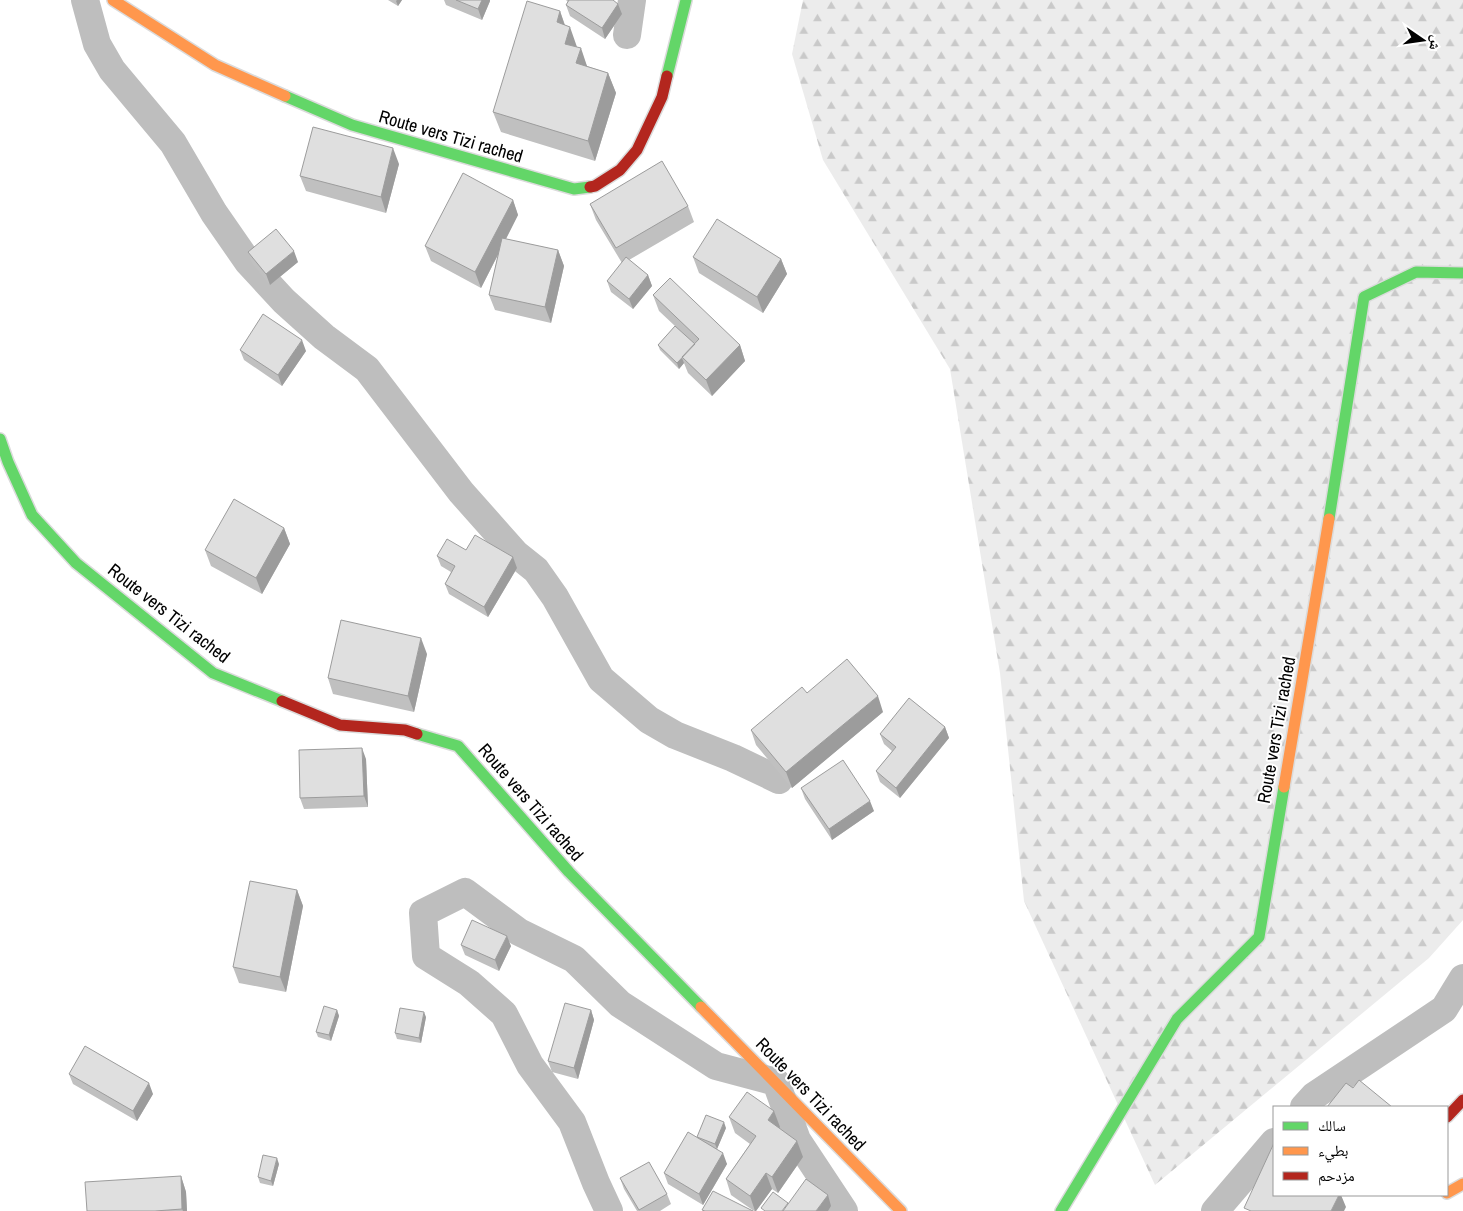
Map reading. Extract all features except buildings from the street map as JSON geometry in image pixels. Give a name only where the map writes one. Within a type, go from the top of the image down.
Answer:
[{"type":"main road","name":"Route vers Tizi rached","points":[[113,0],[214,65],[352,125],[574,189],[595,186],[620,170],[638,150],[662,97],[686,0]]},
{"type":"main road","name":"Route vers Tizi rached","points":[[1061,1211],[1177,1019],[1259,937],[1348,410],[1364,297],[1416,272],[1463,273]]},
{"type":"main road","name":"Route vers Tizi rached","points":[[0,439],[8,462],[32,515],[76,562],[213,674],[340,725],[405,730],[458,746],[569,872],[901,1211]]},
{"type":"main road","points":[[1448,1116],[1463,1100]]},
{"type":"main road","points":[[1448,1192],[1463,1184]]},
{"type":"street","points":[[85,0],[96,44],[112,70],[173,143],[214,213],[248,262],[284,301],[324,337],[367,369],[461,492],[516,554],[536,570],[555,597],[602,679],[649,720],[675,735],[733,758],[779,780]]},
{"type":"street","points":[[627,35],[632,0]]},
{"type":"street","points":[[610,1211],[596,1183],[572,1122],[530,1065],[504,1014],[469,983],[426,956],[423,913],[465,892],[519,932],[574,959],[620,1004],[716,1066],[776,1082],[797,1140],[844,1211]]},
{"type":"street","points":[[1305,1106],[1314,1096],[1444,1009],[1463,978]]},
{"type":"street","points":[[1215,1211],[1273,1143]]},
{"type":"green space","points":[[803,0],[1463,0],[1463,920],[1429,958],[1155,1185],[1024,901],[1000,673],[950,369],[823,160],[792,54]]},
{"type":"traffic: fast","points":[[667,76],[686,0]]},
{"type":"traffic: fast","points":[[285,96],[352,125],[574,189],[590,187]]},
{"type":"traffic: fast","points":[[1329,519],[1364,297],[1416,272],[1463,273]]},
{"type":"traffic: fast","points":[[0,439],[8,462],[32,515],[76,563],[213,673],[282,701]]},
{"type":"traffic: fast","points":[[417,734],[458,746],[569,872],[701,1007]]},
{"type":"traffic: fast","points":[[1061,1211],[1177,1019],[1259,937],[1284,787]]},
{"type":"traffic: slow","points":[[113,0],[215,65],[285,96]]},
{"type":"traffic: slow","points":[[1284,787],[1329,519]]},
{"type":"traffic: slow","points":[[701,1007],[901,1211]]},
{"type":"traffic: slow","points":[[1448,1192],[1463,1184]]},
{"type":"traffic: jam","points":[[590,187],[595,186],[620,170],[637,150],[662,97],[667,76]]},
{"type":"traffic: jam","points":[[282,701],[340,725],[405,730],[417,734]]},
{"type":"traffic: jam","points":[[1448,1116],[1463,1100]]}]
